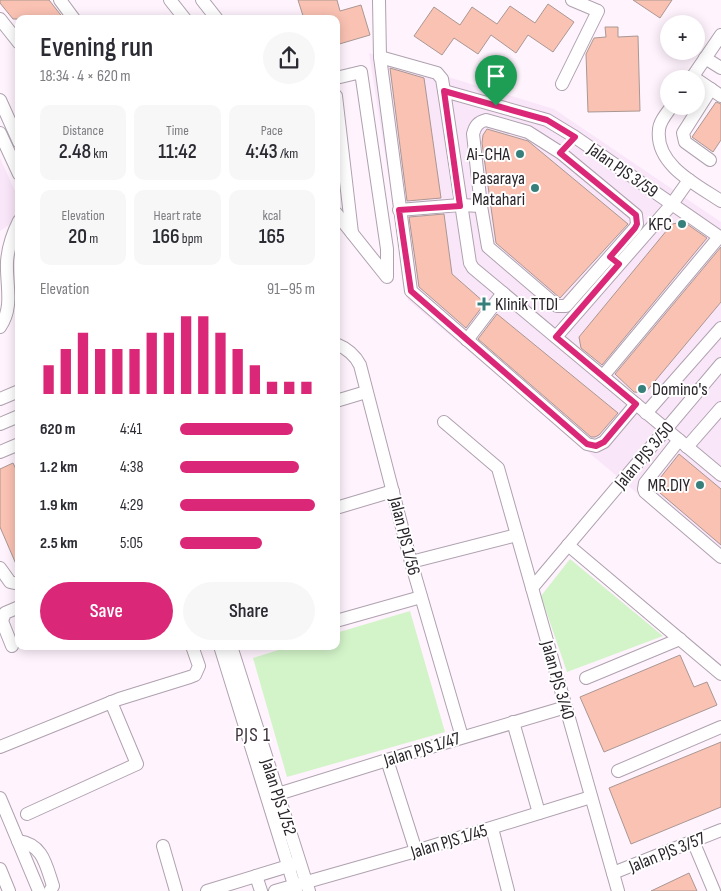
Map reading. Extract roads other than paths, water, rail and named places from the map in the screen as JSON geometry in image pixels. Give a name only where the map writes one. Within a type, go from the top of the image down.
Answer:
[{"type":"street","points":[[60,0],[71,15]]},
{"type":"street","points":[[170,0],[182,15]]},
{"type":"street","points":[[202,0],[214,15]]},
{"type":"street","points":[[379,0],[380,57],[411,291],[587,444],[596,446],[604,442],[636,404]]},
{"type":"street","points":[[562,84],[598,11],[572,0]]},
{"type":"street","points":[[0,19],[15,37]]},
{"type":"street","points":[[721,35],[705,58],[721,68]]},
{"type":"street","points":[[380,57],[438,73],[442,79],[470,263],[503,293],[721,475]]},
{"type":"street","points":[[340,77],[361,72],[386,249],[387,276],[340,220]]},
{"type":"street","points":[[705,86],[716,93],[683,133],[685,142],[710,160]]},
{"type":"street","name":"Jalan PJS 3/59","points":[[444,91],[547,120],[575,137],[720,237]]},
{"type":"street","points":[[0,100],[15,133]]},
{"type":"street","points":[[667,115],[658,129],[663,153],[670,163],[689,180],[721,201]]},
{"type":"street","points":[[556,337],[615,260],[637,224],[636,215],[560,153],[528,132],[486,120],[479,122],[473,134],[481,206],[488,247],[557,306],[566,306],[615,260],[672,204],[689,180]]},
{"type":"street","points":[[340,130],[352,233]]},
{"type":"street","points":[[0,133],[15,165]]},
{"type":"street","points":[[560,153],[575,137]]},
{"type":"street","points":[[399,210],[481,206]]},
{"type":"street","points":[[0,327],[9,308],[5,242],[15,227]]},
{"type":"street","points":[[603,376],[720,237]]},
{"type":"street","points":[[467,340],[503,293]]},
{"type":"street","points":[[646,413],[721,328]]},
{"type":"street","name":"Jalan PJS 1/56","points":[[340,346],[345,348],[359,362],[411,562],[462,737]]},
{"type":"street","name":"Jalan PJS 3/50","points":[[532,588],[721,364]]},
{"type":"street","points":[[340,400],[366,392]]},
{"type":"street","points":[[0,399],[15,393]]},
{"type":"street","points":[[721,408],[683,443],[645,483],[645,492],[721,557]]},
{"type":"street","points":[[0,424],[15,418]]},
{"type":"street","name":"Jalan PJS 3/40","points":[[444,422],[498,468],[618,891]]},
{"type":"street","points":[[0,452],[15,446]]},
{"type":"street","points":[[340,507],[393,490]]},
{"type":"street","points":[[411,562],[517,535]]},
{"type":"street","points":[[568,545],[721,674]]},
{"type":"street","points":[[0,568],[10,582],[15,583]]},
{"type":"street","points":[[340,620],[421,598]]},
{"type":"street","points":[[3,609],[2,622],[12,646]]},
{"type":"street","points":[[586,678],[680,639]]},
{"type":"street","points":[[0,747],[115,701],[194,674],[199,666],[193,650]]},
{"type":"street","name":"Jalan PJS 1/52","points":[[221,650],[301,887]]},
{"type":"street","name":"Jalan PJS 1/52","points":[[232,650],[278,794],[294,864]]},
{"type":"street","points":[[27,814],[137,764],[115,701]]},
{"type":"street","name":"Jalan PJS 1/47","points":[[278,794],[566,707]]},
{"type":"street","points":[[513,722],[539,813]]},
{"type":"street","points":[[618,771],[721,727]]},
{"type":"street","points":[[387,760],[416,851]]},
{"type":"street","name":"Jalan PJS 1/45","points":[[275,891],[301,887],[591,797]]},
{"type":"street","points":[[0,798],[39,891]]},
{"type":"street","points":[[492,828],[508,891]]},
{"type":"street","name":"Jalan PJS 3/57","points":[[612,873],[721,830]]},
{"type":"street","points":[[18,841],[29,842],[37,848],[46,865],[53,886],[50,891]]},
{"type":"street","points":[[693,841],[714,891]]},
{"type":"street","points":[[163,846],[176,891]]},
{"type":"street","points":[[207,891],[294,864]]},
{"type":"street","points":[[0,869],[9,891]]},
{"type":"street","points":[[256,876],[261,891]]},
{"type":"place","name":"Ai-CHA","points":[[520,154]]},
{"type":"place","name":"Pasaraya Matahari","points":[[535,188]]},
{"type":"place","name":"KFC","points":[[682,224]]},
{"type":"place","name":"Klinik TTDI","points":[[484,304]]},
{"type":"place","name":"Domino's","points":[[642,389]]},
{"type":"place","name":"MR.DIY","points":[[700,485]]},
{"type":"district","name":"PJS 1","points":[[253,734]]}]
